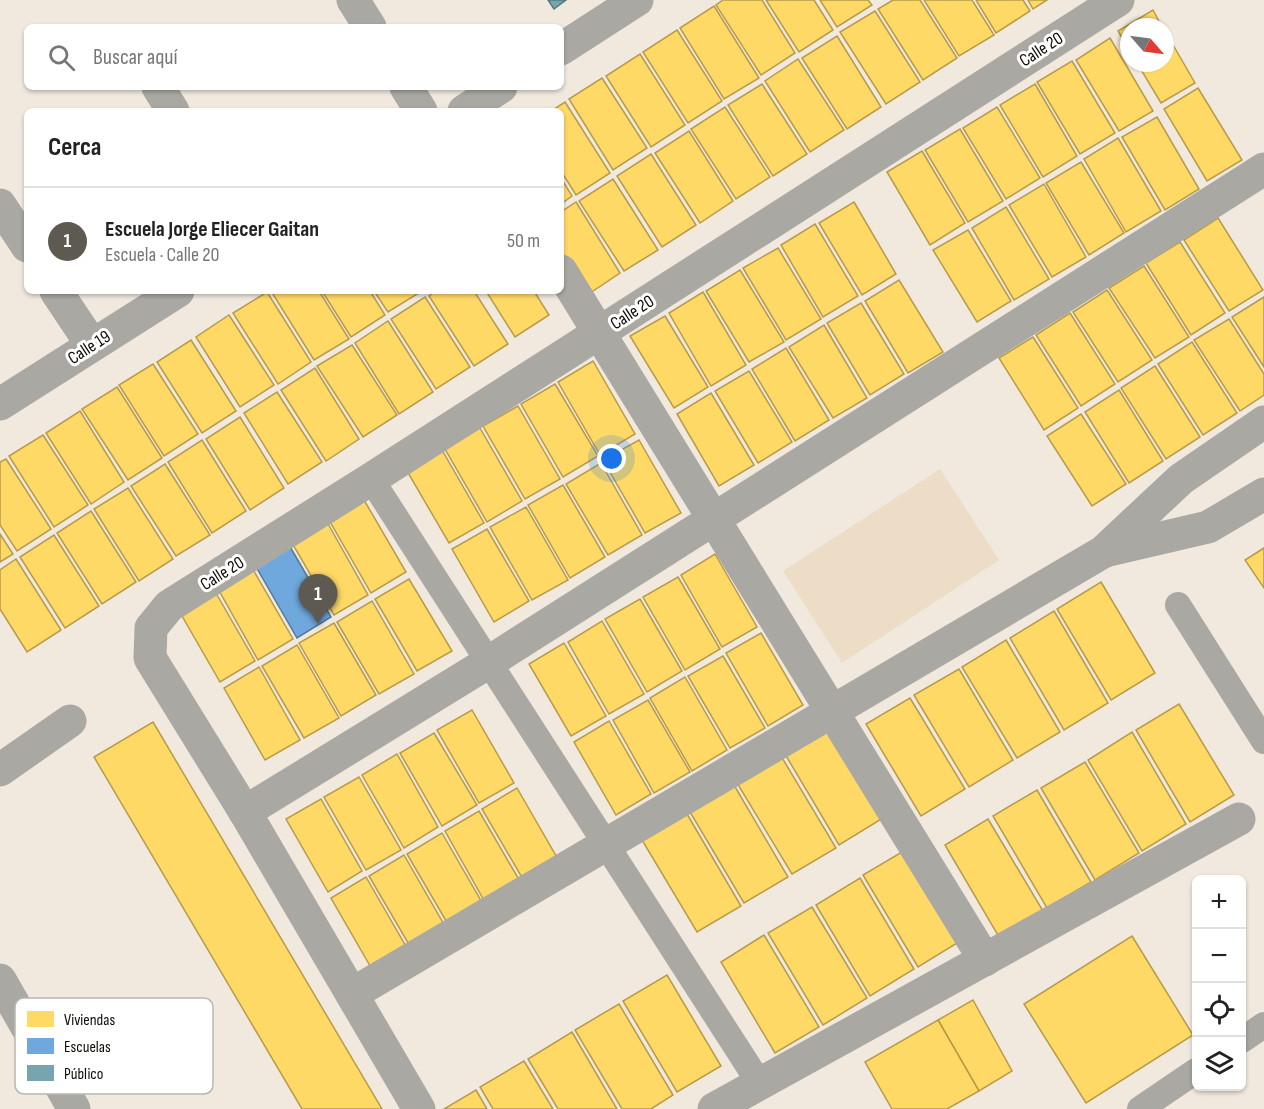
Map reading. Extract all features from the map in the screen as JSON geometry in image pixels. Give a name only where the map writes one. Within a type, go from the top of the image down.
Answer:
[{"type":"street","points":[[353,0],[367,24]]},
{"type":"street","points":[[564,47],[637,0]]},
{"type":"street","name":"Calle 20","points":[[245,812],[150,658],[151,628],[170,606],[1118,0]]},
{"type":"street","points":[[160,90],[171,108]]},
{"type":"street","points":[[408,90],[419,108]]},
{"type":"street","points":[[469,108],[496,90]]},
{"type":"street","points":[[419,1109],[245,812],[489,662],[1264,169]]},
{"type":"street","points":[[0,205],[24,241]]},
{"type":"street","points":[[564,276],[985,960]]},
{"type":"street","points":[[58,294],[92,345]]},
{"type":"street","name":"Calle 19","points":[[0,404],[173,294]]},
{"type":"street","points":[[352,994],[1103,552],[1181,479],[1264,422]]},
{"type":"street","points":[[1103,552],[1208,527],[1264,494]]},
{"type":"street","points":[[0,770],[70,721]]},
{"type":"street","points":[[714,1109],[1239,819]]},
{"type":"street","points":[[0,980],[15,1006]]},
{"type":"street","points":[[65,1094],[74,1109]]},
{"type":"lane","points":[[371,479],[760,1084]]},
{"type":"lane","points":[[1178,605],[1264,741]]},
{"type":"lane","points":[[1246,1037],[1264,1025]]},
{"type":"lane","points":[[1140,1109],[1192,1074]]},
{"type":"shaded area","points":[[940,469],[999,560],[842,663],[783,571]]},
{"type":"building: Viviendas","points":[[723,0],[762,0],[795,53],[761,75],[716,5]]},
{"type":"building: Viviendas","points":[[766,0],[814,0],[833,30],[799,52]]},
{"type":"building: Viviendas","points":[[820,0],[868,0],[872,5],[837,27]]},
{"type":"building: Viviendas","points":[[893,0],[920,0],[957,58],[923,80],[878,9]]},
{"type":"building: Viviendas","points":[[924,0],[972,0],[994,35],[959,56]]},
{"type":"building: Viviendas","points":[[976,0],[1023,0],[1030,11],[996,33]]},
{"type":"building: Viviendas","points":[[1028,0],[1047,0],[1033,9]]},
{"type":"building: Viviendas","points":[[714,6],[759,78],[724,99],[680,28]]},
{"type":"building: Viviendas","points":[[1153,10],[1157,18],[1140,18]]},
{"type":"building: Viviendas","points":[[875,11],[920,82],[886,104],[840,32]]},
{"type":"building: Viviendas","points":[[677,30],[722,101],[688,123],[643,52]]},
{"type":"building: Viviendas","points":[[837,36],[881,107],[847,129],[802,58]]},
{"type":"building: Viviendas","points":[[1110,38],[1120,55],[1120,72],[1130,72],[1153,111],[1119,131],[1076,60]]},
{"type":"building: Viviendas","points":[[1174,47],[1195,83],[1161,103],[1142,72],[1174,72]]},
{"type":"building: Viviendas","points":[[640,54],[685,125],[651,147],[606,76]]},
{"type":"building: Viviendas","points":[[798,59],[844,130],[810,152],[765,81]]},
{"type":"building: Viviendas","points":[[1072,61],[1115,133],[1080,154],[1037,82]]},
{"type":"building: Viviendas","points":[[602,78],[647,148],[613,170],[569,99]]},
{"type":"building: Viviendas","points":[[762,84],[807,154],[773,176],[728,105]]},
{"type":"building: Viviendas","points":[[1035,84],[1077,156],[1043,177],[1000,105]]},
{"type":"building: Viviendas","points":[[1198,88],[1242,160],[1207,181],[1164,109]]},
{"type":"building: Viviendas","points":[[565,102],[610,173],[576,195],[564,176],[564,108],[556,108]]},
{"type":"building: Viviendas","points":[[725,107],[770,177],[736,199],[691,129]]},
{"type":"building: Viviendas","points":[[997,107],[1040,178],[1006,199],[963,128]]},
{"type":"building: Viviendas","points":[[1157,117],[1199,189],[1165,210],[1122,137]]},
{"type":"building: Viviendas","points":[[960,129],[1003,201],[968,222],[925,150]]},
{"type":"building: Viviendas","points":[[689,131],[733,201],[700,223],[655,153]]},
{"type":"building: Viviendas","points":[[1118,138],[1161,211],[1126,232],[1084,159]]},
{"type":"building: Viviendas","points":[[922,151],[965,223],[930,245],[887,172]]},
{"type":"building: Viviendas","points":[[651,154],[696,225],[662,247],[617,176]]},
{"type":"building: Viviendas","points":[[1081,162],[1124,233],[1089,255],[1046,183]]},
{"type":"building: Viviendas","points":[[613,179],[658,250],[624,271],[579,201]]},
{"type":"building: Viviendas","points":[[564,183],[572,196],[564,202]]},
{"type":"building: Viviendas","points":[[1044,184],[1086,257],[1052,277],[1009,205]]},
{"type":"building: Viviendas","points":[[576,202],[620,273],[587,295],[564,259],[564,210]]},
{"type":"building: Viviendas","points":[[854,202],[896,274],[862,295],[819,223]]},
{"type":"building: Viviendas","points":[[1006,207],[1049,279],[1014,300],[972,228]]},
{"type":"building: Viviendas","points":[[1218,218],[1263,290],[1229,311],[1184,240]]},
{"type":"building: Viviendas","points":[[815,224],[858,296],[823,317],[781,245]]},
{"type":"building: Viviendas","points":[[968,230],[1011,301],[977,322],[933,250]]},
{"type":"building: Viviendas","points":[[1180,242],[1225,313],[1191,335],[1146,263]]},
{"type":"building: Viviendas","points":[[778,248],[821,319],[786,340],[743,268]]},
{"type":"building: Viviendas","points":[[1144,266],[1189,337],[1155,358],[1109,288]]},
{"type":"building: Viviendas","points":[[740,270],[784,342],[749,362],[706,291]]},
{"type":"building: Viviendas","points":[[899,280],[943,352],[908,373],[865,301]]},
{"type":"building: Viviendas","points":[[1107,290],[1152,360],[1118,382],[1073,312]]},
{"type":"building: Viviendas","points":[[703,292],[746,365],[711,386],[669,313]]},
{"type":"building: Viviendas","points":[[264,294],[268,294],[311,362],[278,384],[233,313]]},
{"type":"building: Viviendas","points":[[273,294],[321,294],[349,339],[314,360]]},
{"type":"building: Viviendas","points":[[324,294],[372,294],[385,315],[351,337]]},
{"type":"building: Viviendas","points":[[376,294],[417,294],[388,312]]},
{"type":"building: Viviendas","points":[[432,294],[476,294],[508,344],[474,366],[429,296]]},
{"type":"building: Viviendas","points":[[488,294],[536,294],[549,315],[515,337]]},
{"type":"building: Viviendas","points":[[425,297],[470,367],[436,389],[391,319]]},
{"type":"building: Viviendas","points":[[1264,297],[1264,367],[1232,317]]},
{"type":"building: Viviendas","points":[[861,303],[904,374],[870,395],[827,323]]},
{"type":"building: Viviendas","points":[[1070,313],[1115,384],[1081,406],[1036,335]]},
{"type":"building: Viviendas","points":[[229,315],[274,385],[240,407],[196,337]]},
{"type":"building: Viviendas","points":[[665,316],[708,387],[674,408],[630,336]]},
{"type":"building: Viviendas","points":[[1229,319],[1264,374],[1264,395],[1240,411],[1194,340]]},
{"type":"building: Viviendas","points":[[388,321],[433,392],[399,414],[355,343]]},
{"type":"building: Viviendas","points":[[824,325],[867,398],[833,418],[789,347]]},
{"type":"building: Viviendas","points":[[1033,337],[1078,408],[1044,430],[999,358]]},
{"type":"building: Viviendas","points":[[191,340],[236,411],[202,433],[157,362]]},
{"type":"building: Viviendas","points":[[1192,342],[1237,413],[1203,435],[1158,364]]},
{"type":"building: Viviendas","points":[[352,345],[397,415],[363,437],[317,366]]},
{"type":"building: Viviendas","points":[[786,348],[829,420],[795,441],[752,369]]},
{"type":"building: Viviendas","points":[[593,361],[635,434],[600,455],[558,382]]},
{"type":"building: Viviendas","points":[[153,364],[198,434],[164,456],[119,385]]},
{"type":"building: Viviendas","points":[[1155,366],[1200,437],[1166,459],[1121,388]]},
{"type":"building: Viviendas","points":[[315,368],[359,439],[326,461],[281,390]]},
{"type":"building: Viviendas","points":[[749,371],[792,442],[758,463],[715,391]]},
{"type":"building: Viviendas","points":[[555,384],[598,456],[563,477],[521,404]]},
{"type":"building: Viviendas","points":[[117,387],[162,458],[128,480],[82,409]]},
{"type":"building: Viviendas","points":[[1119,390],[1163,461],[1129,483],[1085,412]]},
{"type":"building: Viviendas","points":[[277,392],[322,462],[288,484],[244,413]]},
{"type":"building: Viviendas","points":[[711,393],[754,465],[719,486],[677,414]]},
{"type":"building: Viviendas","points":[[518,406],[560,479],[525,499],[483,426]]},
{"type":"building: Viviendas","points":[[80,411],[124,482],[91,504],[46,433]]},
{"type":"building: Viviendas","points":[[1081,414],[1126,484],[1092,506],[1047,436]]},
{"type":"building: Viviendas","points":[[240,417],[284,488],[250,510],[206,439]]},
{"type":"building: Viviendas","points":[[480,428],[522,501],[487,522],[445,449]]},
{"type":"building: Viviendas","points":[[43,435],[88,505],[54,527],[9,456]]},
{"type":"building: Viviendas","points":[[202,440],[246,511],[212,533],[168,462]]},
{"type":"building: Viviendas","points":[[639,440],[681,513],[645,533],[603,460]]},
{"type":"building: Viviendas","points":[[442,450],[484,523],[449,543],[407,471]]},
{"type":"building: Viviendas","points":[[6,459],[51,529],[17,551],[0,525],[0,462]]},
{"type":"building: Viviendas","points":[[601,463],[642,535],[608,555],[566,484]]},
{"type":"building: Viviendas","points":[[165,464],[210,535],[176,556],[131,486]]},
{"type":"building: Viviendas","points":[[563,485],[605,557],[570,578],[528,505]]},
{"type":"building: Viviendas","points":[[128,488],[173,559],[139,581],[94,509]]},
{"type":"building: Viviendas","points":[[364,500],[406,572],[371,593],[329,520]]},
{"type":"building: Viviendas","points":[[526,507],[568,580],[532,600],[490,527]]},
{"type":"building: Viviendas","points":[[91,511],[136,582],[102,604],[57,533]]},
{"type":"building: Viviendas","points":[[327,522],[368,595],[334,615],[292,543]]},
{"type":"building: Viviendas","points":[[487,529],[529,601],[494,622],[452,549]]},
{"type":"building: Viviendas","points":[[0,534],[13,554],[0,562]]},
{"type":"building: Viviendas","points":[[54,535],[99,606],[65,628],[20,557]]},
{"type":"building: Viviendas","points":[[1264,548],[1264,588],[1245,560]]},
{"type":"building: Viviendas","points":[[715,554],[757,627],[722,647],[681,575]]},
{"type":"building: Viviendas","points":[[16,559],[61,630],[27,652],[0,609],[0,570]]},
{"type":"building: Viviendas","points":[[251,566],[293,639],[258,660],[217,587]]},
{"type":"building: Viviendas","points":[[678,577],[720,649],[685,670],[643,597]]},
{"type":"building: Viviendas","points":[[409,579],[452,651],[417,671],[375,599]]},
{"type":"building: Viviendas","points":[[1101,582],[1155,673],[1111,700],[1057,609]]},
{"type":"building: Viviendas","points":[[213,588],[255,661],[220,682],[178,609]]},
{"type":"building: Viviendas","points":[[640,599],[682,671],[647,692],[605,619]]},
{"type":"building: Viviendas","points":[[372,601],[414,674],[379,694],[337,622]]},
{"type":"building: Viviendas","points":[[1054,611],[1108,703],[1064,730],[1010,638]]},
{"type":"building: Viviendas","points":[[602,621],[644,694],[609,714],[568,642]]},
{"type":"building: Viviendas","points":[[334,623],[376,695],[341,716],[299,643]]},
{"type":"building: Viviendas","points":[[761,633],[803,705],[768,726],[726,653]]},
{"type":"building: Viviendas","points":[[1006,640],[1060,732],[1017,758],[962,667]]},
{"type":"building: Viviendas","points":[[564,643],[606,716],[571,736],[529,664]]},
{"type":"building: Viviendas","points":[[297,645],[339,718],[304,738],[262,666]]},
{"type":"building: Viviendas","points":[[723,656],[765,728],[730,748],[688,676]]},
{"type":"building: Viviendas","points":[[259,667],[300,740],[265,760],[224,688]]},
{"type":"building: Viviendas","points":[[959,669],[1013,760],[969,787],[914,695]]},
{"type":"building: Viviendas","points":[[685,677],[727,750],[692,771],[650,698]]},
{"type":"building: Viviendas","points":[[910,698],[965,789],[921,816],[866,724]]},
{"type":"building: Viviendas","points":[[648,700],[690,772],[654,793],[613,720]]},
{"type":"building: Viviendas","points":[[1179,704],[1234,795],[1190,822],[1136,730]]},
{"type":"building: Viviendas","points":[[472,710],[514,783],[479,803],[437,730]]},
{"type":"building: Viviendas","points":[[609,721],[651,794],[616,815],[574,742]]},
{"type":"building: Viviendas","points":[[153,722],[382,1109],[302,1109],[94,757]]},
{"type":"building: Viviendas","points":[[829,728],[883,818],[839,845],[785,754]]},
{"type":"building: Viviendas","points":[[1132,732],[1186,824],[1142,851],[1088,760]]},
{"type":"building: Viviendas","points":[[434,733],[477,805],[442,826],[400,753]]},
{"type":"building: Viviendas","points":[[397,754],[438,827],[404,848],[362,775]]},
{"type":"building: Viviendas","points":[[781,756],[836,848],[792,874],[737,783]]},
{"type":"building: Viviendas","points":[[1085,762],[1139,853],[1095,880],[1041,788]]},
{"type":"building: Viviendas","points":[[359,777],[401,850],[366,870],[324,797]]},
{"type":"building: Viviendas","points":[[734,785],[788,877],[744,903],[690,812]]},
{"type":"building: Viviendas","points":[[517,788],[559,861],[524,881],[482,809]]},
{"type":"building: Viviendas","points":[[1037,790],[1091,882],[1047,908],[993,816]]},
{"type":"building: Viviendas","points":[[321,799],[362,871],[328,892],[286,819]]},
{"type":"building: Viviendas","points":[[479,811],[521,883],[486,904],[445,831]]},
{"type":"building: Viviendas","points":[[687,814],[741,906],[697,932],[642,840]]},
{"type":"building: Viviendas","points":[[988,819],[1043,911],[999,937],[945,845]]},
{"type":"building: Viviendas","points":[[442,833],[484,906],[449,926],[407,854]]},
{"type":"building: Viviendas","points":[[907,849],[962,940],[918,967],[863,875]]},
{"type":"building: Viviendas","points":[[404,855],[446,928],[411,948],[369,876]]},
{"type":"building: Viviendas","points":[[366,877],[408,950],[373,971],[331,898]]},
{"type":"building: Viviendas","points":[[860,878],[914,969],[870,996],[816,905]]},
{"type":"building: Viviendas","points":[[812,907],[867,998],[823,1025],[768,933]]},
{"type":"building: Viviendas","points":[[764,935],[819,1027],[775,1053],[721,962]]},
{"type":"building: Viviendas","points":[[1132,936],[1192,1036],[1086,1103],[1024,1004]]},
{"type":"building: Viviendas","points":[[667,975],[721,1066],[677,1092],[623,1001]]},
{"type":"building: Viviendas","points":[[973,1000],[1012,1071],[979,1091],[938,1020]]},
{"type":"building: Viviendas","points":[[619,1004],[673,1095],[651,1109],[622,1109],[575,1030]]},
{"type":"building: Viviendas","points":[[938,1020],[979,1091],[947,1109],[892,1109],[865,1062]]},
{"type":"building: Viviendas","points":[[572,1032],[617,1109],[558,1109],[528,1059]]},
{"type":"building: Viviendas","points":[[524,1061],[553,1109],[493,1109],[480,1087]]},
{"type":"building: Viviendas","points":[[476,1090],[487,1109],[444,1109]]},
{"type":"building: Escuelas","points":[[289,545],[331,617],[297,638],[255,565]]},
{"type":"building: Público","points":[[548,0],[566,0],[554,9]]},
{"type":"place","name":"Escuela Jorge Eliecer Gaitan","points":[[318,624]]}]
